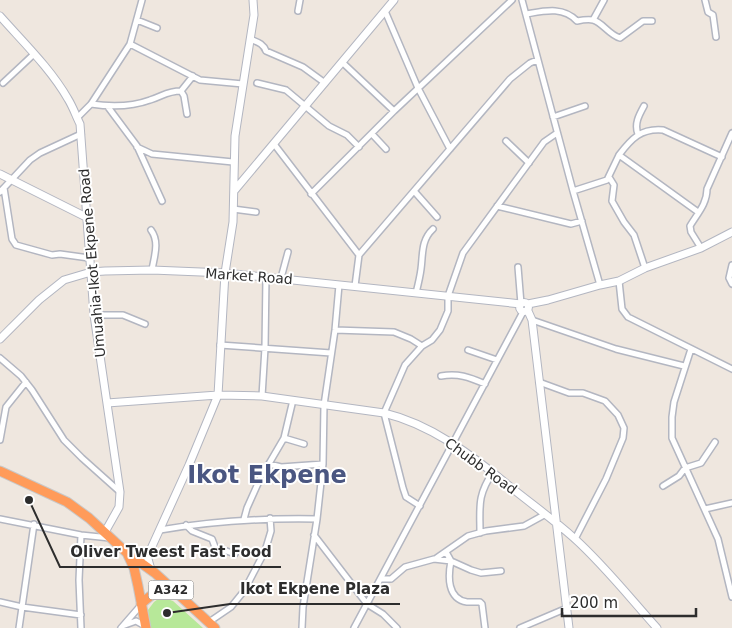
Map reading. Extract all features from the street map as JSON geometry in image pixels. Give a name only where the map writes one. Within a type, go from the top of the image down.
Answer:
[{"type":"highway","name":"A342","points":[[0,471],[68,502],[150,570],[212,625]]},
{"type":"highway","points":[[127,552],[134,568],[145,627]]},
{"type":"highway","points":[[142,604],[158,591],[168,590],[176,594]]},
{"type":"main road","points":[[150,570],[149,553],[218,395],[220,345],[233,209],[235,136],[254,15],[253,0]]},
{"type":"main road","points":[[234,192],[394,0]]},
{"type":"main road","name":"Umuahia-Ikot Ekpene Road","points":[[0,16],[34,54],[68,98],[77,118],[81,134],[94,314],[120,492],[119,508],[108,535]]},
{"type":"main road","points":[[0,174],[86,217]]},
{"type":"main road","name":"Market Road","points":[[1,336],[64,280],[91,272],[152,270],[226,273],[448,296],[525,308],[619,281],[645,268],[701,248],[731,234]]},
{"type":"main road","points":[[525,308],[532,320],[569,628]]},
{"type":"main road","name":"Chubb Road","points":[[107,403],[218,395],[262,396],[384,412],[402,417],[453,444],[492,472],[576,539],[657,628]]},
{"type":"street","points":[[77,118],[91,104],[130,44],[142,0]]},
{"type":"street","points":[[298,11],[300,0]]},
{"type":"street","points":[[311,194],[394,111],[512,0]]},
{"type":"street","points":[[522,0],[600,285]]},
{"type":"street","points":[[593,20],[604,0]]},
{"type":"street","points":[[704,0],[708,12],[712,16],[716,37]]},
{"type":"street","points":[[526,14],[552,10],[563,12],[573,16],[577,21],[593,20],[609,33],[620,38],[643,21],[652,21]]},
{"type":"street","points":[[385,12],[418,88],[450,149]]},
{"type":"street","points":[[137,20],[157,28]]},
{"type":"street","points":[[250,39],[260,42],[265,46],[266,51],[303,67],[325,83]]},
{"type":"street","points":[[130,44],[200,80],[243,84]]},
{"type":"street","points":[[3,83],[34,54]]},
{"type":"street","points":[[355,286],[359,256],[510,79],[530,63],[537,60]]},
{"type":"street","points":[[343,62],[394,111]]},
{"type":"street","points":[[91,104],[118,107],[148,100],[167,92],[180,91],[193,76]]},
{"type":"street","points":[[257,83],[286,90],[330,126],[347,135],[359,147]]},
{"type":"street","points":[[180,91],[184,96],[187,114]]},
{"type":"street","points":[[108,106],[137,146],[162,201]]},
{"type":"street","points":[[553,117],[585,106]]},
{"type":"street","points":[[638,134],[636,130],[638,116],[644,106]]},
{"type":"street","points":[[573,192],[607,180],[619,156],[638,134],[663,130],[722,157]]},
{"type":"street","points":[[420,506],[406,497],[384,412],[405,365],[440,330],[448,311],[448,296],[464,253],[544,142],[558,133]]},
{"type":"street","points":[[701,248],[690,229],[698,212],[704,205],[707,197],[706,189],[732,133]]},
{"type":"street","points":[[81,134],[40,153],[30,160],[2,190],[12,239],[16,245],[52,255],[60,254],[90,258]]},
{"type":"street","points":[[372,134],[386,149]]},
{"type":"street","points":[[506,141],[529,162]]},
{"type":"street","points":[[274,144],[359,256]]},
{"type":"street","points":[[137,146],[152,154],[233,162]]},
{"type":"street","points":[[142,157],[147,152]]},
{"type":"street","points":[[619,156],[698,212]]},
{"type":"street","points":[[609,177],[614,185],[612,201],[634,235],[645,268]]},
{"type":"street","points":[[414,191],[438,217]]},
{"type":"street","points":[[497,206],[571,224],[582,221]]},
{"type":"street","points":[[233,209],[256,212]]},
{"type":"street","points":[[416,293],[426,235],[433,229]]},
{"type":"street","points":[[151,230],[155,235],[157,243],[152,270]]},
{"type":"street","points":[[281,278],[288,252]]},
{"type":"street","points":[[732,265],[729,278],[732,284]]},
{"type":"street","points":[[354,628],[525,308],[518,267]]},
{"type":"street","points":[[262,396],[266,277]]},
{"type":"street","points":[[619,281],[622,309],[628,317],[732,369]]},
{"type":"street","points":[[302,628],[303,607],[317,519],[323,464],[324,405],[335,330],[339,285]]},
{"type":"street","points":[[94,314],[123,315],[145,324]]},
{"type":"street","points":[[532,320],[616,349],[684,366]]},
{"type":"street","points":[[335,330],[394,332],[422,346]]},
{"type":"street","points":[[220,345],[332,353]]},
{"type":"street","points":[[691,349],[674,402],[671,431],[674,445],[718,539],[732,595]]},
{"type":"street","points":[[468,350],[497,360]]},
{"type":"street","points":[[0,358],[26,382],[64,440],[120,492]]},
{"type":"street","points":[[441,376],[452,374],[466,376],[485,384]]},
{"type":"street","points":[[0,440],[6,407],[26,382]]},
{"type":"street","points":[[539,382],[569,394],[583,393],[605,401],[618,416],[624,428],[623,438],[606,479],[576,539]]},
{"type":"street","points":[[244,520],[246,508],[260,479],[284,438],[293,400]]},
{"type":"street","points":[[284,438],[304,444]]},
{"type":"street","points":[[663,486],[679,476],[685,468],[701,463],[715,442]]},
{"type":"street","points":[[269,464],[281,467],[323,464]]},
{"type":"street","points":[[480,533],[482,490],[492,472]]},
{"type":"street","points":[[705,509],[732,503]]},
{"type":"street","points":[[434,560],[468,536],[524,526],[544,515]]},
{"type":"street","points":[[0,518],[81,535],[108,535]]},
{"type":"street","points":[[160,530],[270,518],[317,519]]},
{"type":"street","points":[[212,625],[244,591],[265,550],[271,531],[270,518]]},
{"type":"street","points":[[19,628],[34,524]]},
{"type":"street","points":[[186,526],[192,531],[212,539],[215,547],[235,554]]},
{"type":"street","points":[[81,535],[79,580],[81,628]]},
{"type":"street","points":[[314,535],[367,604],[383,614],[397,628]]},
{"type":"street","points":[[446,552],[451,561],[448,576],[452,591],[456,597],[466,602],[480,602],[482,604],[485,628]]},
{"type":"street","points":[[381,578],[391,579],[405,567],[434,560],[451,561],[481,573],[501,571]]},
{"type":"street","points":[[0,602],[81,615]]},
{"type":"street","points":[[122,627],[142,604]]},
{"type":"street","points":[[520,628],[567,608]]},
{"type":"street","points":[[122,627],[136,621],[145,627]]},
{"type":"green space","points":[[161,597],[173,601],[203,628],[150,628],[148,610]]},
{"type":"place","name":"Oliver Tweest Fast Food","points":[[29,500]]},
{"type":"place","name":"Ikot Ekpene Plaza","points":[[167,613]]},
{"type":"district","name":"Ikot Ekpene","points":[[267,475]]}]
